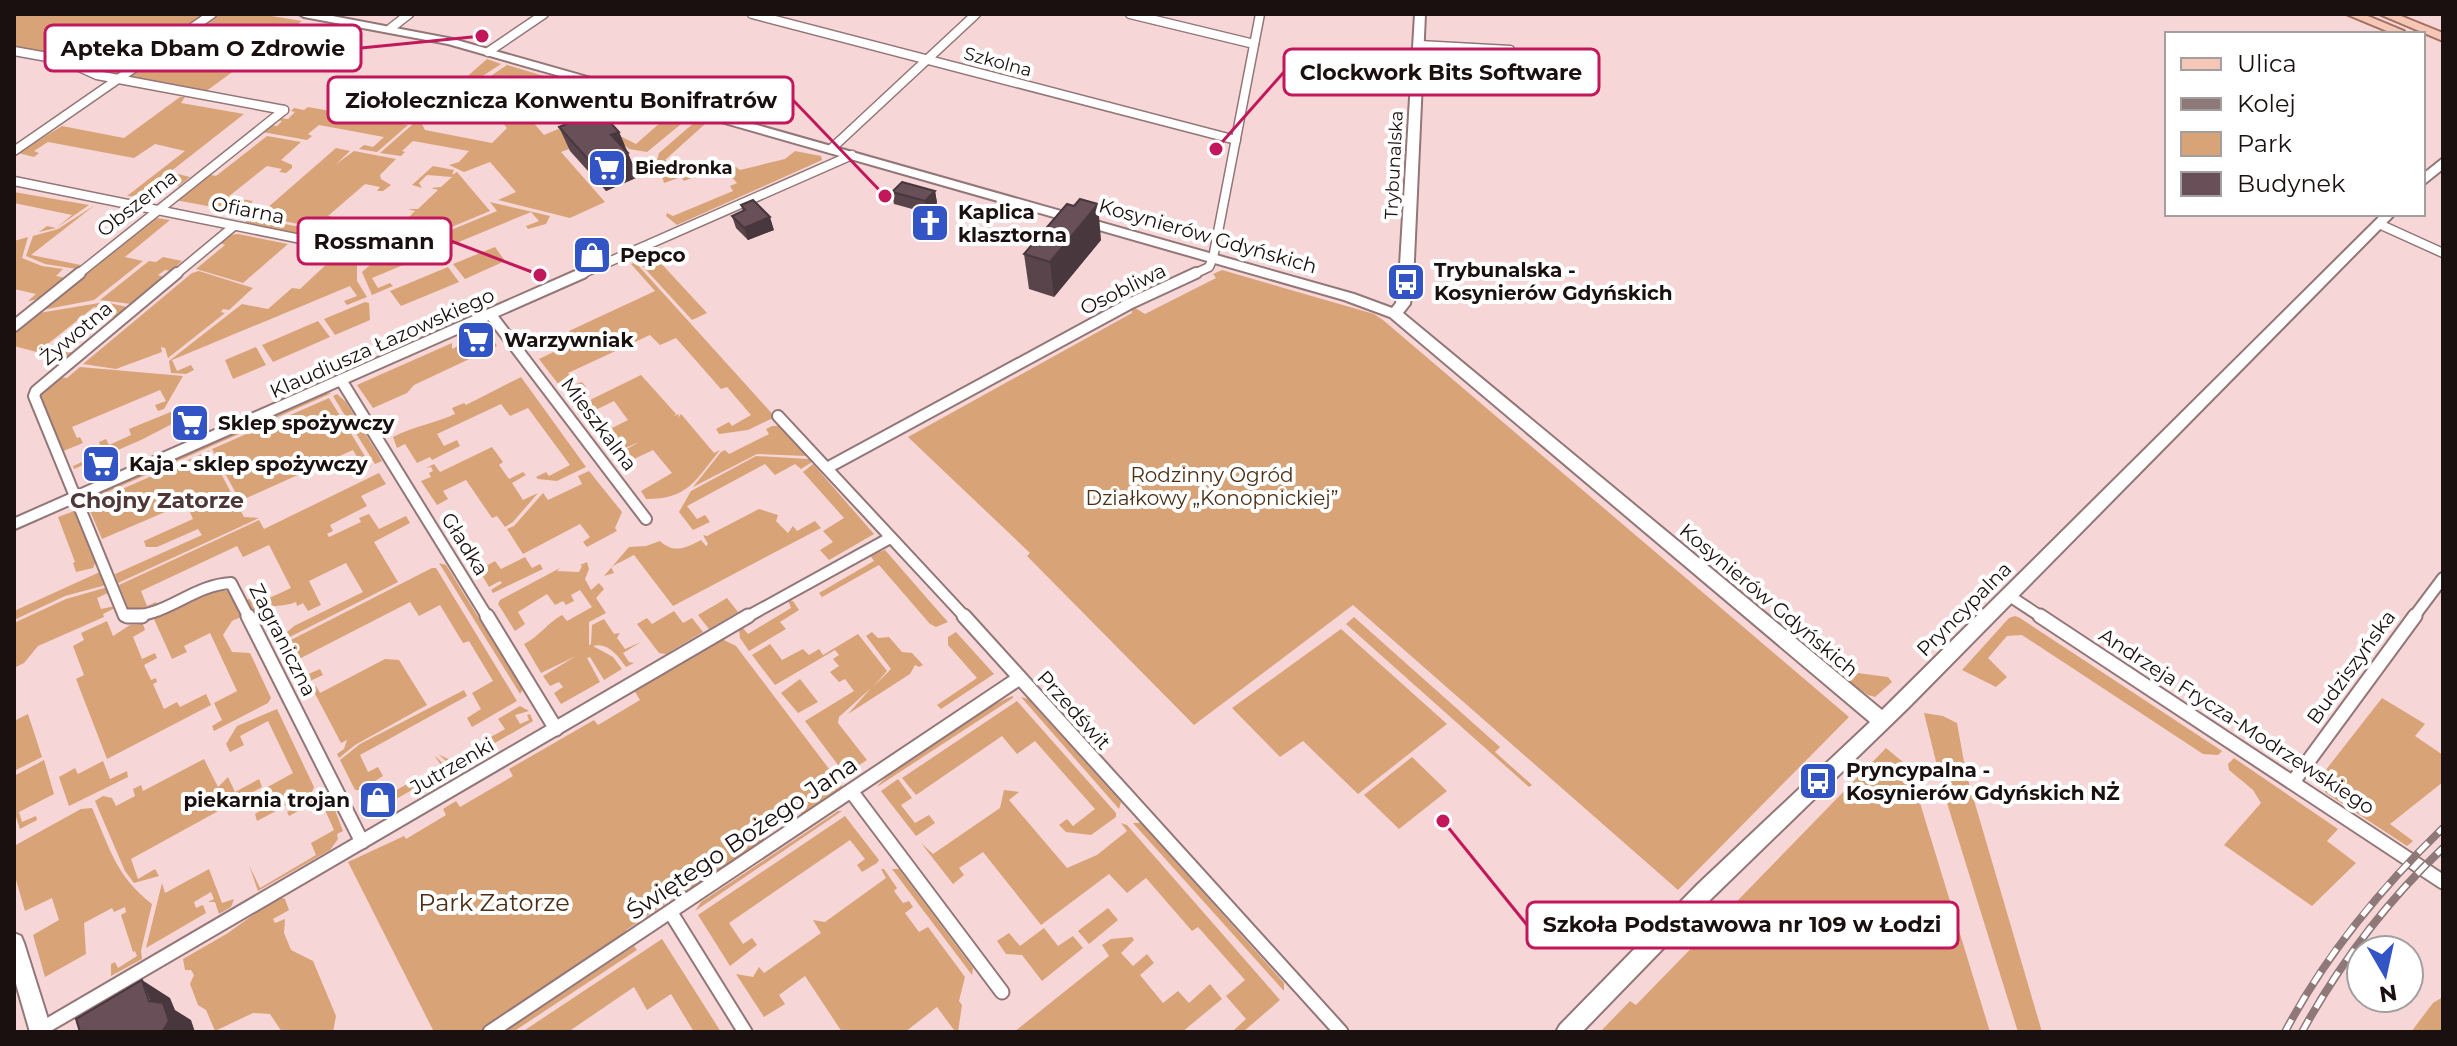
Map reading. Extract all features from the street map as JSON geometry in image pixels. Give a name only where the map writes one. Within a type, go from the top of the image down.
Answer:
[{"type":"main road","points":[[2352,14],[2400,32]]},
{"type":"main road","points":[[2385,14],[2443,37]]},
{"type":"street","points":[[14,151],[212,14]]},
{"type":"street","name":"Kosynierów Gdyńskich","points":[[304,14],[391,28],[488,52],[1349,297],[1395,314],[1881,720]]},
{"type":"street","points":[[391,28],[409,14]]},
{"type":"street","points":[[488,52],[544,14]]},
{"type":"street","name":"Szkolna","points":[[752,14],[1236,140]]},
{"type":"street","points":[[831,149],[976,14]]},
{"type":"street","points":[[1130,14],[1254,44]]},
{"type":"street","points":[[1213,258],[1260,14]]},
{"type":"street","name":"Trybunalska","points":[[1395,314],[1403,304],[1406,282],[1420,14]]},
{"type":"street","points":[[1419,45],[1510,50]]},
{"type":"street","points":[[14,51],[64,60],[89,73],[119,79]]},
{"type":"street","name":"Obszerna","points":[[14,326],[284,110],[119,79]]},
{"type":"street","name":"Klaudiusza Łazowskiego","points":[[14,524],[852,155]]},
{"type":"street","points":[[2425,179],[2443,162]]},
{"type":"street","name":"Ofiarna","points":[[14,181],[380,255]]},
{"type":"street","points":[[2384,219],[2443,253]]},
{"type":"street","name":"Pryncypalna","points":[[1567,1032],[1715,881],[2008,595],[2384,219]]},
{"type":"street","name":"Żywotna","points":[[115,592],[33,393],[234,226]]},
{"type":"street","name":"Osobliwa","points":[[827,468],[1129,304],[1209,267],[1213,258]]},
{"type":"street","name":"Mieszkalna","points":[[491,315],[646,519]]},
{"type":"street","name":"Gładka","points":[[341,380],[556,729]]},
{"type":"street","name":"Przedświt","points":[[778,416],[948,598],[1018,679],[1341,1032]]},
{"type":"street","name":"Jutrzenki","points":[[39,1031],[795,589],[890,538]]},
{"type":"street","name":"Budziszyńska","points":[[2293,782],[2443,578]]},
{"type":"street","name":"Zagraniczna","points":[[115,592],[124,616],[141,618],[217,584],[231,583],[362,842]]},
{"type":"street","name":"Andrzeja Frycza-Modrzewskiego","points":[[2008,595],[2443,882]]},
{"type":"street","name":"Świętego Bożego Jana","points":[[490,1032],[1018,679]]},
{"type":"street","points":[[851,791],[1002,992]]},
{"type":"street","points":[[671,913],[745,1032]]},
{"type":"street","points":[[14,943],[39,1031]]},
{"type":"green space","points":[[14,14],[205,14],[118,75],[14,56]]},
{"type":"green space","points":[[218,14],[259,14],[302,21],[205,92],[128,77]]},
{"type":"green space","points":[[487,59],[501,64],[463,89],[422,124],[425,130],[492,143],[507,128],[473,88],[507,65],[577,86],[563,99],[525,113],[544,135],[584,118],[636,144],[669,115],[686,120],[647,152],[629,149],[611,133],[561,152],[605,202],[570,218],[498,200],[516,192],[490,162],[464,172],[449,165],[459,162],[469,151],[413,141],[401,156],[380,153]]},
{"type":"green space","points":[[180,97],[185,97],[181,103],[244,114],[170,172],[190,177],[179,186],[161,182],[141,197],[127,196],[185,151],[155,144],[134,158],[48,142],[34,151],[39,153],[34,157],[18,153],[62,126],[124,138]]},
{"type":"green space","points":[[308,107],[408,125],[377,152],[359,149],[364,145],[373,147],[384,137],[319,125],[308,134],[312,136],[307,140],[262,132],[271,125],[277,126],[282,121],[278,120],[280,118],[288,119],[295,112],[291,111],[294,108],[304,110]]},
{"type":"green space","points":[[696,121],[705,124],[665,160],[690,174],[729,162],[740,170],[785,159],[795,151],[821,156],[822,160],[677,225],[666,216],[667,213],[673,216],[733,191],[730,186],[737,183],[726,171],[718,174],[707,172],[684,181],[681,177],[664,183],[657,160],[659,153]]},
{"type":"green space","points":[[267,136],[301,142],[281,160],[292,165],[286,173],[267,166],[228,197],[253,201],[240,212],[175,200],[207,174],[216,176]]},
{"type":"green space","points":[[336,148],[350,151],[336,164],[354,151],[396,159],[380,175],[391,185],[377,191],[380,187],[365,184],[328,216],[351,221],[339,232],[258,216]]},
{"type":"green space","points":[[433,166],[454,170],[452,175],[457,172],[490,211],[425,238],[370,223],[399,227],[415,211],[408,209],[418,209],[438,190],[431,188],[441,187],[452,177],[427,175],[419,183],[422,188],[412,185]]},
{"type":"green space","points":[[14,192],[89,205],[56,228],[72,215],[14,203]]},
{"type":"green space","points":[[490,202],[550,216],[546,224],[528,229],[526,226],[539,221],[531,212],[372,278],[378,288],[390,283],[393,286],[372,295],[362,272],[403,236],[427,240],[497,211]]},
{"type":"green space","points":[[95,205],[31,255],[81,265],[77,269],[45,264],[26,256],[33,236],[58,229]]},
{"type":"green space","points":[[150,217],[170,220],[125,257],[143,261],[94,300],[37,311]]},
{"type":"green space","points":[[249,217],[336,234],[322,239],[249,225],[246,222]]},
{"type":"green space","points":[[238,234],[288,244],[243,283],[196,269],[225,245],[218,242],[228,235]]},
{"type":"green space","points":[[28,237],[22,258],[42,266],[63,269],[56,276],[66,278],[40,299],[28,301],[36,294],[14,289],[14,241]]},
{"type":"green space","points":[[495,247],[505,261],[465,279],[453,264]]},
{"type":"green space","points":[[663,249],[658,260],[707,313],[692,320],[637,260]]},
{"type":"green space","points":[[333,253],[357,258],[357,281],[367,297],[347,305],[344,301],[357,296],[350,286],[172,360],[177,371],[191,365],[194,370],[186,374],[171,373],[169,361],[242,304],[268,309],[292,288],[300,289],[331,260],[324,258]]},
{"type":"green space","points":[[163,257],[182,261],[171,271],[165,270],[158,275],[163,277],[131,304],[100,300],[149,261],[156,262]]},
{"type":"green space","points":[[635,262],[775,417],[748,430],[719,434],[716,429],[729,422],[732,426],[751,415],[727,387],[721,389],[676,338],[660,345],[650,335],[568,373],[576,384],[582,382],[586,387],[566,394],[539,359],[574,342],[569,331],[655,291],[631,264]]},
{"type":"green space","points":[[448,267],[459,282],[401,306],[390,291]]},
{"type":"green space","name":"Rodzinny Ogród Działkowy „Konopnickiej”","points":[[1222,270],[1374,314],[1383,320],[1849,717],[1678,890],[1353,605],[1194,725],[1027,556],[1030,553],[908,437],[1132,313],[1132,306],[1145,314],[1216,278],[1213,274]]},
{"type":"green space","points":[[199,271],[253,288],[229,310],[223,309],[221,312],[225,313],[168,358],[165,348],[161,347],[162,352],[116,369],[83,364],[192,273]]},
{"type":"green space","points":[[105,302],[127,307],[115,317],[107,316],[111,311],[94,307],[44,347],[72,352],[63,359],[14,346],[14,330],[33,314]]},
{"type":"green space","points":[[369,303],[370,320],[335,335],[324,319]]},
{"type":"green space","points":[[318,321],[330,337],[273,362],[262,345]]},
{"type":"green space","points":[[465,338],[471,347],[493,339],[497,346],[373,408],[357,385],[452,343],[452,349],[460,345],[457,341]]},
{"type":"green space","points":[[256,347],[266,365],[233,379],[225,360]]},
{"type":"green space","points":[[80,367],[183,376],[164,409],[158,411],[155,405],[166,401],[160,390],[72,427],[83,443],[61,452],[40,395],[58,377],[67,378]]},
{"type":"green space","points":[[641,375],[676,414],[674,416],[679,414],[678,418],[681,414],[714,453],[720,450],[689,486],[672,496],[646,499],[641,491],[672,473],[653,450],[632,460],[634,465],[625,469],[617,460],[625,450],[639,442],[623,449],[615,459],[609,451],[620,447],[615,441],[611,443],[606,437],[598,435],[628,420],[614,401],[583,416],[575,407],[585,405],[578,396],[581,394],[588,401]]},
{"type":"green space","points":[[521,377],[586,467],[557,481],[538,479],[536,477],[546,472],[549,476],[570,465],[528,408],[510,416],[501,404],[437,434],[444,446],[457,440],[460,446],[432,460],[430,457],[417,463],[405,444],[397,448],[393,437],[455,414],[452,408],[466,405]]},
{"type":"green space","points":[[332,393],[87,501],[90,495],[321,394]]},
{"type":"green space","points":[[337,394],[346,402],[382,461],[375,464],[333,396]]},
{"type":"green space","points":[[329,398],[371,466],[357,472],[353,466],[360,462],[353,450],[240,501],[212,449]]},
{"type":"green space","points":[[188,405],[190,409],[198,406],[199,410],[74,469],[73,466],[91,458],[90,453],[101,448],[99,442],[106,439],[109,445],[131,435],[129,429]]},
{"type":"green space","points":[[780,426],[807,456],[757,454],[693,487],[721,452],[725,450],[729,454],[769,434],[766,429]]},
{"type":"green space","points":[[492,447],[503,462],[499,465],[509,479],[523,472],[526,475],[512,483],[523,500],[538,493],[505,527],[497,516],[492,518],[466,480],[443,491],[448,499],[437,505],[421,481],[431,477],[431,467],[426,468],[434,464],[440,472]]},
{"type":"green space","points":[[209,451],[244,517],[259,518],[118,583],[115,574],[202,535],[198,529],[157,547],[146,547],[144,541],[193,519],[186,503],[102,539],[88,506],[90,503]]},
{"type":"green space","points":[[756,456],[809,459],[812,462],[801,469],[795,464],[775,475],[765,464],[687,506],[697,519],[705,515],[710,522],[693,530],[679,512],[691,491]]},
{"type":"green space","points":[[813,464],[874,534],[829,560],[820,550],[833,542],[823,531],[844,518],[803,472]]},
{"type":"green space","points":[[589,471],[622,512],[615,528],[617,531],[587,547],[583,542],[590,537],[580,524],[523,554],[507,529],[514,526],[543,493],[548,500],[582,484],[578,476]]},
{"type":"green space","points":[[379,473],[386,484],[361,496],[367,506],[330,525],[333,531],[327,534],[329,537],[361,522],[359,518],[369,514],[379,529],[406,516],[410,523],[374,542],[398,582],[280,642],[278,640],[294,626],[363,592],[346,563],[309,581],[321,605],[308,611],[303,603],[297,606],[296,602],[252,611],[247,600],[261,593],[265,600],[291,588],[269,545],[243,557],[237,546],[141,591],[147,606],[156,602],[158,607],[149,611],[129,610],[119,585],[259,520],[264,529]]},
{"type":"green space","points":[[759,509],[778,515],[776,521],[788,533],[793,526],[797,531],[815,521],[821,528],[673,606],[634,555],[612,566],[629,547],[660,541],[680,548],[701,540],[706,546],[708,544],[703,535],[707,536]]},
{"type":"green space","points":[[77,510],[96,561],[93,568],[76,572],[58,517]]},
{"type":"green space","points":[[885,550],[948,622],[936,627],[930,624],[879,565],[822,597],[819,593],[874,561],[870,555]]},
{"type":"green space","points":[[525,557],[532,568],[540,564],[543,569],[493,593],[491,590],[502,583],[500,581],[489,587],[479,570],[495,561],[501,569]]},
{"type":"green space","points":[[587,562],[589,569],[585,579],[591,590],[599,583],[604,589],[596,598],[606,613],[589,622],[589,645],[592,625],[604,619],[614,634],[620,633],[617,638],[625,649],[641,642],[623,653],[629,662],[634,663],[626,667],[608,648],[593,646],[613,657],[622,669],[604,680],[590,657],[587,658],[600,682],[561,704],[554,693],[563,687],[559,682],[550,686],[543,676],[576,656],[541,673],[524,644],[562,615],[567,621],[592,607],[580,590],[571,595],[574,601],[566,605],[563,601],[555,605],[547,594],[518,612],[525,624],[515,631],[498,604],[500,600],[560,568],[557,571],[579,572],[580,565]]},
{"type":"green space","points":[[439,563],[446,565],[523,689],[520,694]]},
{"type":"green space","points":[[436,568],[517,701],[472,727],[467,718],[481,709],[472,693],[493,681],[469,641],[463,643],[440,605],[419,616],[410,602],[297,660],[304,676],[320,669],[323,675],[301,685],[281,645]]},
{"type":"green space","points":[[102,571],[106,585],[65,596],[14,620],[14,611]]},
{"type":"green space","points":[[108,587],[110,592],[97,598],[101,609],[115,608],[103,614],[104,617],[38,646],[24,663],[14,668],[14,623],[66,599]]},
{"type":"green space","points":[[207,591],[229,591],[241,617],[232,621],[223,635],[232,652],[250,653],[271,698],[268,703],[214,731],[212,726],[222,720],[214,703],[237,691],[210,633],[184,646],[187,652],[172,659],[153,617]]},
{"type":"green space","points":[[727,598],[738,612],[709,629],[698,615]]},
{"type":"green space","points":[[788,600],[793,601],[799,610],[780,622],[786,629],[749,651],[740,638],[739,628],[742,627],[748,634],[791,608]]},
{"type":"green space","points":[[674,611],[683,623],[692,618],[703,632],[666,654],[659,653],[637,624],[647,618],[652,624]]},
{"type":"green space","points":[[2015,616],[2222,751],[2218,755],[2203,754],[2022,635],[2007,636],[1988,658],[2007,677],[1996,687],[1962,670],[2009,618]]},
{"type":"green space","points":[[1354,617],[1500,747],[1495,752],[1532,785],[1529,787],[1346,624]]},
{"type":"green space","points":[[107,621],[113,636],[130,625],[143,624],[145,630],[133,637],[142,659],[155,653],[157,658],[144,665],[151,680],[156,678],[157,682],[153,684],[164,709],[177,702],[180,707],[206,694],[211,705],[107,759],[76,679],[84,675],[73,646],[84,640],[81,633]]},
{"type":"green space","points":[[1341,629],[1447,724],[1358,794],[1303,741],[1280,757],[1232,708]]},
{"type":"green space","points":[[872,632],[878,638],[889,637],[902,652],[912,653],[923,665],[915,665],[910,674],[848,714],[871,688],[839,717],[838,723],[867,760],[856,767],[841,769],[805,721],[854,691],[845,679],[839,682],[830,672],[839,666],[833,659],[839,655],[835,650],[775,685],[752,655],[770,644],[782,660],[803,649],[809,655],[819,649],[823,655],[858,634],[887,671],[873,687],[891,669],[866,636]]},
{"type":"green space","points":[[956,632],[994,674],[941,709],[937,705],[977,678],[948,645],[948,637]]},
{"type":"green space","name":"Park Zatorze","points":[[722,639],[736,646],[845,790],[804,817],[795,806],[764,827],[757,828],[766,842],[680,900],[668,884],[664,888],[671,900],[626,930],[628,934],[479,1032],[434,1032],[348,862],[404,836],[406,839],[446,815],[443,809],[456,801],[460,807],[513,776],[509,769],[594,720],[598,725],[640,700],[634,690]]},
{"type":"green space","points":[[385,659],[399,660],[427,705],[355,745],[339,758],[337,754],[344,749],[347,740],[341,743],[312,688],[316,686],[320,693]]},
{"type":"green space","points":[[1834,665],[1842,671],[1888,677],[1892,682],[1875,697],[1868,695],[1828,668]]},
{"type":"green space","points":[[800,679],[818,702],[798,713],[781,693]]},
{"type":"green space","points":[[464,690],[467,696],[360,755],[368,772],[378,767],[383,776],[355,790],[340,760],[360,744]]},
{"type":"green space","points":[[1013,696],[877,787],[899,767],[941,738]]},
{"type":"green space","points":[[1021,697],[1028,699],[1121,802],[1119,809]]},
{"type":"green space","points":[[2382,698],[2425,724],[2415,736],[2443,755],[2443,782],[2390,824],[2413,841],[2407,846],[2326,793],[2318,780]]},
{"type":"green space","points":[[1017,701],[1116,813],[1116,817],[1091,835],[1066,832],[1059,825],[1067,819],[1073,826],[1095,809],[1035,741],[1017,754],[1002,736],[916,795],[902,778]]},
{"type":"green space","points":[[520,706],[529,711],[515,715],[520,724],[529,720],[527,715],[530,714],[533,721],[453,767],[438,754],[450,760],[505,729],[498,719]]},
{"type":"green space","points":[[277,709],[314,787],[312,792],[257,821],[255,814],[271,804],[264,789],[293,773],[268,721],[240,736],[244,745],[230,752],[226,744],[237,726]]},
{"type":"green space","points":[[1924,713],[1943,716],[1957,723],[1966,773],[2042,1032],[2018,1032],[1943,790]]},
{"type":"green space","points":[[28,714],[42,757],[14,771],[14,721]]},
{"type":"green space","points":[[1886,748],[1909,767],[1990,1032],[1600,1032],[1630,1001],[1636,1005]]},
{"type":"green space","points":[[434,755],[449,769],[382,807],[387,797],[373,795],[368,803],[360,801],[376,789],[388,787],[393,792],[441,765]]},
{"type":"green space","points":[[1412,757],[1447,791],[1399,829],[1364,795]]},
{"type":"green space","points":[[2234,758],[2338,829],[2327,841],[2356,863],[2312,906],[2224,845],[2261,803],[2253,790],[2229,770],[2228,764]]},
{"type":"green space","points":[[204,759],[218,787],[228,777],[235,792],[259,779],[262,787],[131,859],[138,879],[155,869],[159,876],[134,883],[125,871],[95,801],[103,796],[112,798],[116,806],[135,796],[133,789],[141,785],[143,791]]},
{"type":"green space","points":[[44,760],[54,794],[19,812],[22,822],[36,816],[37,820],[20,829],[14,811],[14,776]]},
{"type":"green space","points":[[103,761],[110,779],[127,771],[128,777],[69,806],[59,777],[75,768],[78,774]]},
{"type":"green space","points":[[898,779],[912,798],[901,805],[915,823],[929,815],[935,823],[916,836],[881,791]]},
{"type":"green space","points":[[1004,790],[1019,792],[1009,800],[1067,868],[1097,855],[1127,831],[1121,823],[1127,825],[1280,1000],[1243,1032],[1236,1032],[1234,1030],[1246,1019],[1226,996],[1245,980],[1198,927],[1192,931],[1146,878],[1127,893],[1109,874],[1041,925],[983,852],[959,868],[964,875],[953,884],[921,843],[933,854],[1000,808]]},
{"type":"green space","points":[[315,797],[330,797],[343,831],[337,834],[338,839],[330,850],[258,891],[249,865],[260,888],[316,855],[311,843],[334,830],[320,799],[289,816],[287,812]]},
{"type":"green space","points":[[92,808],[122,872],[152,904],[141,951],[142,959],[111,976],[111,964],[115,962],[118,968],[137,956],[121,915],[126,912],[125,907],[114,912],[112,908],[84,923],[86,954],[45,977],[33,935],[59,920],[52,898],[25,911],[14,873],[14,846],[81,809]]},
{"type":"green space","points":[[842,811],[695,911],[701,902]]},
{"type":"green space","points":[[845,816],[879,860],[877,863],[862,872],[857,865],[865,859],[850,840],[729,923],[743,944],[752,938],[757,945],[730,966],[698,915]]},
{"type":"green space","points":[[1133,823],[1141,823],[1284,983],[1284,991]]},
{"type":"green space","points":[[209,869],[222,903],[234,899],[231,907],[219,914],[215,902],[208,902],[214,899],[211,892],[194,902],[196,908],[203,905],[206,913],[146,948],[162,883],[165,893]]},
{"type":"green space","points":[[881,869],[897,888],[894,891],[903,903],[909,901],[913,907],[905,913],[919,932],[928,927],[965,977],[959,1001],[962,1005],[958,1032],[953,1032],[937,1007],[905,1032],[842,1032],[805,976],[779,995],[785,1004],[764,1017],[736,974],[753,977],[759,967],[764,973],[821,933],[813,920],[825,922],[886,878]]},
{"type":"green space","points":[[892,869],[899,869],[973,968],[972,975]]},
{"type":"green space","points":[[279,896],[285,899],[289,910],[273,919],[275,923],[285,919],[284,933],[291,950],[313,961],[336,1016],[333,1032],[282,1032],[270,1014],[253,1013],[215,1031],[206,1010],[198,1005],[190,984],[194,975],[191,970],[185,970],[183,959],[228,933]]},
{"type":"green space","points":[[1108,908],[1118,920],[1089,944],[1078,931]]},
{"type":"green space","points":[[1044,928],[1058,946],[1073,936],[1083,948],[1042,981],[1022,955],[1006,954],[997,941],[1009,933],[1020,946]]},
{"type":"green space","points":[[1132,937],[1134,940],[1121,953],[1133,966],[1147,954],[1154,963],[1140,975],[1163,1003],[1178,991],[1189,1003],[1210,984],[1222,999],[1182,1032],[1014,1032],[1109,956],[1102,945],[1111,939]]},
{"type":"green space","points":[[662,939],[721,1032],[694,1032],[671,994],[647,1010],[634,987],[568,1032],[522,1032]]},
{"type":"green space","points":[[634,946],[637,950],[513,1032],[504,1032]]},
{"type":"green space","points":[[2443,997],[2443,1032],[2411,1032],[2425,1014],[2433,1003]]},
{"type":"building","points":[[600,111],[619,132],[611,135],[628,153],[595,167],[559,127]]},
{"type":"building","points":[[902,182],[935,191],[925,201],[892,192]]},
{"type":"building","points":[[1080,199],[1098,204],[1050,262],[1024,254],[1067,204],[1074,206]]},
{"type":"building","points":[[753,200],[770,217],[744,228],[732,216],[745,210],[741,205]]},
{"type":"building","points":[[142,980],[149,1001],[163,1003],[169,1021],[162,1032],[80,1032],[76,1019]]},
{"type":"railway","points":[[2285,1032],[2336,949],[2398,875],[2443,828]]},
{"type":"railway","points":[[2302,1032],[2365,934],[2443,848]]},
{"type":"place","name":"Apteka Dbam O Zdrowie","points":[[482,36]]},
{"type":"place","name":"Clockwork Bits Software","points":[[1216,149]]},
{"type":"place","name":"Biedronka","points":[[607,168]]},
{"type":"place","name":"Ziołolecznicza Konwentu Bonifratrów","points":[[885,196]]},
{"type":"place","name":"Kaplica klasztorna","points":[[930,223]]},
{"type":"place","name":"Pepco","points":[[592,255]]},
{"type":"place","name":"Rossmann","points":[[540,275]]},
{"type":"place","name":"Trybunalska - Kosynierów Gdyńskich","points":[[1406,282]]},
{"type":"place","name":"Warzywniak","points":[[476,340]]},
{"type":"place","name":"Sklep spożywczy","points":[[190,423]]},
{"type":"place","name":"Kaja - sklep spożywczy","points":[[101,464]]},
{"type":"place","name":"Pryncypalna - Kosynierów Gdyńskich NŻ","points":[[1818,781]]},
{"type":"place","name":"piekarnia trojan","points":[[378,800]]},
{"type":"place","name":"Szkoła Podstawowa nr 109 w Łodzi","points":[[1443,821]]},
{"type":"district","name":"Chojny Zatorze","points":[[157,500]]}]
